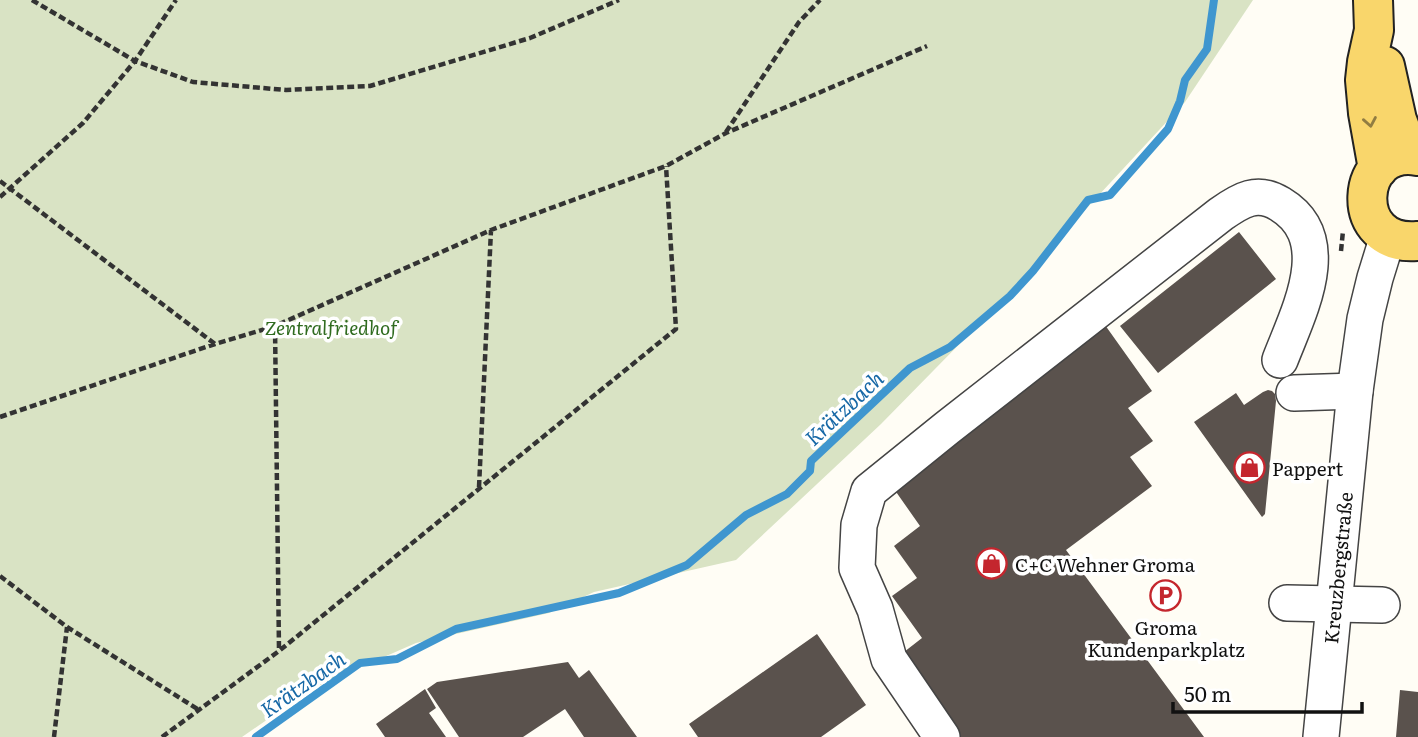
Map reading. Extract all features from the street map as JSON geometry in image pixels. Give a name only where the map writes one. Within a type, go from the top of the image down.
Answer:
[{"type":"main road","name":"Kreuzbergstraße","points":[[1373,15],[1397,120],[1402,160],[1373,173],[1367,187],[1366,201],[1369,215],[1377,227],[1403,239]]},
{"type":"street","points":[[942,737],[889,659],[875,609],[857,568],[859,525],[869,491],[1245,198],[1259,197],[1281,205],[1303,226],[1308,238],[1311,253],[1305,294],[1280,360]]},
{"type":"street","name":"Kreuzbergstraße","points":[[1321,737],[1355,391],[1365,319],[1375,278],[1403,239]]},
{"type":"street","points":[[1294,393],[1355,391]]},
{"type":"street","points":[[1287,603],[1382,606]]},
{"type":"path","points":[[32,0],[135,61],[194,82],[286,90],[370,86],[530,38],[620,0]]},
{"type":"path","points":[[0,197],[83,123],[135,61],[176,0]]},
{"type":"path","points":[[726,133],[799,22],[820,0]]},
{"type":"path","points":[[0,418],[275,326],[491,230],[666,166],[726,133],[926,46]]},
{"type":"path","points":[[162,737],[279,651],[676,329],[666,166]]},
{"type":"path","points":[[0,181],[215,344]]},
{"type":"path","points":[[479,488],[491,230]]},
{"type":"path","points":[[275,326],[279,651]]},
{"type":"path","points":[[0,576],[67,627],[199,710]]},
{"type":"path","points":[[54,737],[67,627]]},
{"type":"green space","name":"Zentralfriedhof","points":[[0,0],[1253,0],[1185,102],[986,317],[881,424],[736,560],[594,592],[549,613],[416,643],[313,688],[242,737],[0,737]]},
{"type":"building","points":[[1239,232],[1276,279],[1158,373],[1120,326]]},
{"type":"building","name":"C+C Wehner Groma","points":[[1105,325],[1152,391],[1128,408],[1153,441],[1130,457],[1152,486],[1066,550],[1204,737],[950,737],[895,659],[922,638],[892,596],[917,578],[894,546],[920,526],[887,479]]},
{"type":"building","name":"Pappert","points":[[1268,390],[1275,394],[1276,401],[1265,514],[1262,517],[1194,422],[1236,393],[1244,405]]},
{"type":"building","points":[[817,634],[866,705],[821,737],[698,737],[689,724]]},
{"type":"building","points":[[568,662],[579,678],[589,670],[637,737],[584,737],[565,709],[523,737],[459,737],[427,689],[437,682]]},
{"type":"building","points":[[425,689],[436,708],[429,713],[446,737],[385,737],[376,724]]},
{"type":"building","points":[[1400,690],[1418,692],[1418,737],[1396,737]]},
{"type":"waterway","name":"Krätzbach","points":[[256,737],[360,663],[397,659],[456,629],[619,593],[687,565],[746,515],[787,494],[810,471],[811,461],[910,368],[950,347],[1010,296],[1088,200],[1110,195],[1168,129],[1180,101],[1185,80],[1207,49],[1214,0]]},
{"type":"place","name":"Pappert","points":[[1249,468]]},
{"type":"place","name":"C+C Wehner Groma","points":[[992,564]]},
{"type":"place","name":"Groma Kundenparkplatz","points":[[1166,596]]}]
